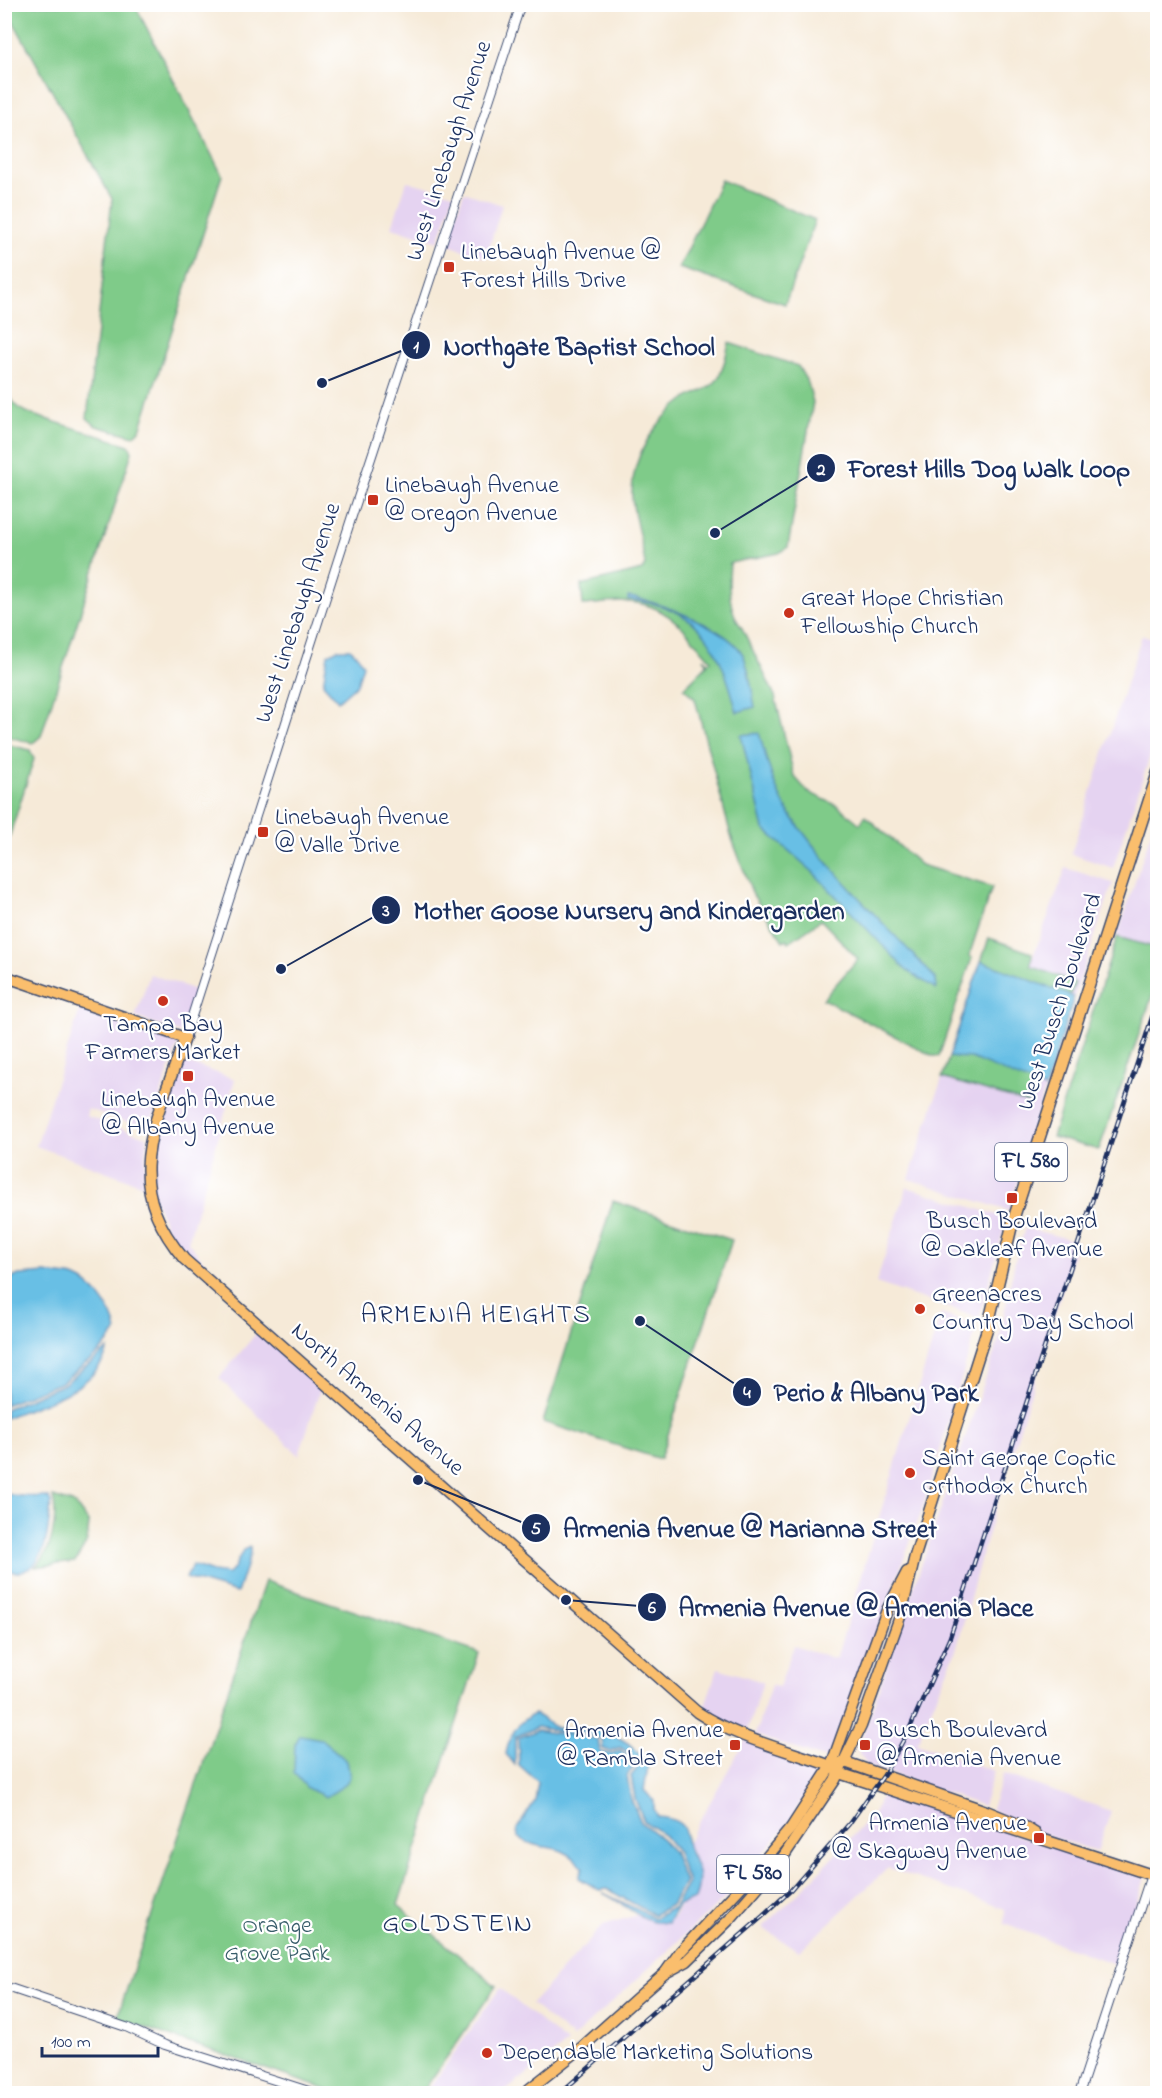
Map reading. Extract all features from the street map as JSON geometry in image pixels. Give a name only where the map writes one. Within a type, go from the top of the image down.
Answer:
[{"type":"main road","name":"West Busch Boulevard","points":[[845,1762],[877,1686],[901,1614],[915,1556],[988,1326],[1014,1216],[1158,772]]},
{"type":"main road","points":[[4,976],[185,1038]]},
{"type":"main road","name":"West Linebaugh Avenue","points":[[165,1237],[149,1201],[147,1188],[149,1151],[152,1134],[185,1038]]},
{"type":"main road","name":"North Armenia Avenue","points":[[165,1237],[184,1259],[697,1712],[712,1722],[835,1769],[1154,1876]]},
{"type":"main road","name":"West Busch Boulevard","points":[[524,2094],[580,2049],[665,1973],[680,1952],[751,1876],[791,1828],[835,1769],[887,1610],[915,1556]]},
{"type":"main road","points":[[835,1769],[845,1762]]},
{"type":"main road","name":"North Armenia Avenue","points":[[845,1762],[986,1811],[1025,1827],[1038,1836]]},
{"type":"street","name":"West Linebaugh Avenue","points":[[185,1038],[348,526],[521,4]]},
{"type":"street","points":[[1079,2094],[1154,1876]]},
{"type":"street","points":[[4,1986],[110,2022],[165,2045],[318,2094]]},
{"type":"shaded area","points":[[407,181],[454,194],[438,242],[392,227]]},
{"type":"shaded area","points":[[464,192],[502,205],[486,258],[446,244]]},
{"type":"shaded area","points":[[1142,635],[1157,639],[1157,735],[1113,868],[1071,854]]},
{"type":"shaded area","points":[[1157,814],[1157,948],[1117,937]]},
{"type":"shaded area","points":[[1066,868],[1113,883],[1074,997],[1025,978]]},
{"type":"shaded area","points":[[150,974],[195,990],[182,1033],[135,1017]]},
{"type":"shaded area","points":[[81,1006],[179,1041],[149,1129],[88,1109],[86,1116],[147,1137],[143,1185],[36,1146]]},
{"type":"shaded area","points":[[949,1057],[971,1058],[1045,1089],[1009,1211],[909,1179]]},
{"type":"shaded area","points":[[182,1061],[235,1079],[188,1242],[205,1263],[201,1268],[169,1235],[151,1188],[156,1135]]},
{"type":"shaded area","points":[[907,1187],[1007,1218],[979,1318],[876,1283]]},
{"type":"shaded area","points":[[1025,1228],[1077,1241],[982,1553],[956,1650],[917,1743],[994,1771],[983,1806],[867,1765],[858,1750],[999,1339],[1015,1261]]},
{"type":"shaded area","points":[[941,1314],[977,1326],[923,1507],[839,1734],[826,1759],[755,1735],[771,1685],[779,1687],[794,1645],[836,1659]]},
{"type":"shaded area","points":[[259,1330],[322,1384],[299,1455],[219,1378]]},
{"type":"shaded area","points":[[718,1668],[763,1682],[747,1731],[703,1711]]},
{"type":"shaded area","points":[[745,1740],[822,1767],[786,1826],[724,1899],[573,2038],[531,2004],[603,1925],[637,1915],[657,1923],[673,1918],[682,1902],[695,1899],[692,1853],[686,1845]]},
{"type":"shaded area","points":[[1003,1774],[1111,1811],[1097,1852],[1039,1832],[991,1809]]},
{"type":"shaded area","points":[[884,1791],[1145,1878],[1117,1965],[1004,1924],[1005,1909],[888,1868],[799,1951],[762,1928],[802,1890],[873,1814]]},
{"type":"shaded area","points":[[500,1988],[567,2043],[503,2093],[426,2093]]},
{"type":"green space","points":[[4,5],[135,5],[222,175],[140,430],[134,436],[96,426],[87,418],[112,199]]},
{"type":"green space","points":[[721,180],[815,220],[785,304],[679,268]]},
{"type":"green space","points":[[729,343],[798,366],[808,383],[813,402],[788,547],[779,553],[730,563],[729,571],[730,597],[734,613],[775,696],[794,776],[808,792],[838,806],[860,824],[865,816],[921,865],[992,887],[969,956],[972,958],[939,1056],[933,1056],[823,999],[858,959],[821,920],[789,942],[787,939],[783,941],[753,895],[731,836],[695,699],[684,688],[707,665],[704,658],[708,663],[711,660],[683,628],[659,610],[625,602],[583,605],[581,585],[642,570],[645,565],[632,500],[636,466],[647,440],[664,418],[684,400],[716,381],[724,365]]},
{"type":"green space","points":[[4,389],[18,408],[33,415],[129,445],[132,452],[41,736],[33,743],[5,736]]},
{"type":"green space","points":[[5,744],[30,750],[34,759],[8,841],[5,844]]},
{"type":"green space","points":[[1117,937],[1157,948],[1157,982],[1099,1150],[1052,1137]]},
{"type":"green space","points":[[989,938],[1032,953],[1031,966],[1075,983],[1028,1103],[942,1078]]},
{"type":"green space","points":[[613,1201],[732,1240],[660,1459],[543,1422]]},
{"type":"green space","points":[[53,1497],[75,1504],[89,1523],[87,1542],[75,1562],[34,1567],[45,1554],[52,1535],[55,1515]]},
{"type":"green space","name":"Orange Grove Park","points":[[265,1581],[479,1653],[398,1905],[496,1986],[422,2093],[336,2093],[117,2018]]},
{"type":"water","points":[[628,597],[672,609],[707,625],[734,644],[742,653],[747,664],[755,707],[737,712],[715,650],[691,621],[674,611],[653,604],[628,600]]},
{"type":"water","points":[[338,649],[350,649],[363,665],[357,684],[338,701],[323,684],[328,654]]},
{"type":"water","points":[[759,733],[775,785],[790,814],[841,879],[936,979],[936,989],[906,970],[812,871],[764,829],[741,735]]},
{"type":"water","points":[[981,961],[1074,997],[1045,1089],[971,1058],[949,1057]]},
{"type":"water","points":[[46,1273],[74,1277],[89,1286],[102,1299],[112,1315],[117,1331],[99,1353],[62,1382],[5,1405],[5,1281],[19,1275]]},
{"type":"water","points":[[108,1349],[92,1375],[66,1394],[5,1418],[5,1409],[64,1384]]},
{"type":"water","points":[[5,1493],[49,1498],[51,1503],[42,1554],[29,1568],[19,1572],[5,1571]]},
{"type":"water","points":[[250,1547],[250,1554],[237,1593],[186,1578],[192,1565],[228,1574],[234,1568],[243,1550]]},
{"type":"water","points":[[534,1714],[558,1728],[593,1730],[620,1738],[642,1757],[648,1766],[644,1790],[654,1801],[654,1809],[658,1817],[674,1820],[683,1828],[699,1877],[695,1899],[678,1905],[668,1923],[650,1920],[603,1893],[655,1918],[674,1907],[688,1883],[676,1850],[665,1836],[644,1821],[635,1799],[631,1776],[638,1767],[631,1754],[620,1747],[610,1751],[603,1749],[602,1738],[582,1732],[565,1733],[537,1727],[515,1737],[515,1765],[506,1754],[509,1742],[518,1725]]},
{"type":"water","points":[[537,1730],[598,1739],[600,1752],[611,1754],[620,1750],[627,1756],[634,1767],[627,1775],[631,1799],[641,1822],[662,1839],[673,1852],[685,1882],[671,1905],[654,1915],[607,1889],[599,1890],[579,1878],[583,1867],[566,1853],[535,1845],[518,1837],[517,1829],[535,1801],[538,1782],[519,1765],[518,1738]]},
{"type":"water","points":[[300,1735],[321,1739],[347,1761],[350,1777],[345,1785],[326,1797],[307,1788],[294,1773],[295,1745]]},
{"type":"railway","points":[[559,2094],[791,1890],[849,1824],[884,1775],[909,1730],[950,1637],[1158,999]]},
{"type":"place","name":"Linebaugh Avenue @ Forest Hills Drive","points":[[449,267]]},
{"type":"place","name":"Northgate Baptist School","points":[[322,383]]},
{"type":"place","name":"Linebaugh Avenue @ Oregon Avenue","points":[[373,500]]},
{"type":"place","name":"Forest Hills Dog Walk Loop","points":[[715,533]]},
{"type":"place","name":"Great Hope Christian Fellowship Church","points":[[789,613]]},
{"type":"place","name":"Linebaugh Avenue @ Valle Drive","points":[[263,832]]},
{"type":"place","name":"Mother Goose Nursery and Kindergarden","points":[[281,969]]},
{"type":"place","name":"Tampa Bay Farmers Market","points":[[163,1001]]},
{"type":"place","name":"Linebaugh Avenue @ Albany Avenue","points":[[188,1076]]},
{"type":"place","name":"Busch Boulevard @ Oakleaf Avenue","points":[[1012,1198]]},
{"type":"place","name":"Greenacres Country Day School","points":[[920,1309]]},
{"type":"place","name":"Perio & Albany Park","points":[[640,1321]]},
{"type":"place","name":"Saint George Coptic Orthodox Church","points":[[910,1473]]},
{"type":"place","name":"Armenia Avenue @ Marianna Street","points":[[418,1480]]},
{"type":"place","name":"Armenia Avenue @ Armenia Place","points":[[566,1600]]},
{"type":"place","name":"Armenia Avenue @ Rambla Street","points":[[735,1745]]},
{"type":"place","name":"Busch Boulevard @ Armenia Avenue","points":[[865,1745]]},
{"type":"place","name":"Armenia Avenue @ Skagway Avenue","points":[[1039,1838]]},
{"type":"place","name":"Dependable Marketing Solutions","points":[[487,2053]]},
{"type":"district","name":"ARMENIA HEIGHTS","points":[[476,1316]]},
{"type":"district","name":"GOLDSTEIN","points":[[458,1924]]}]
